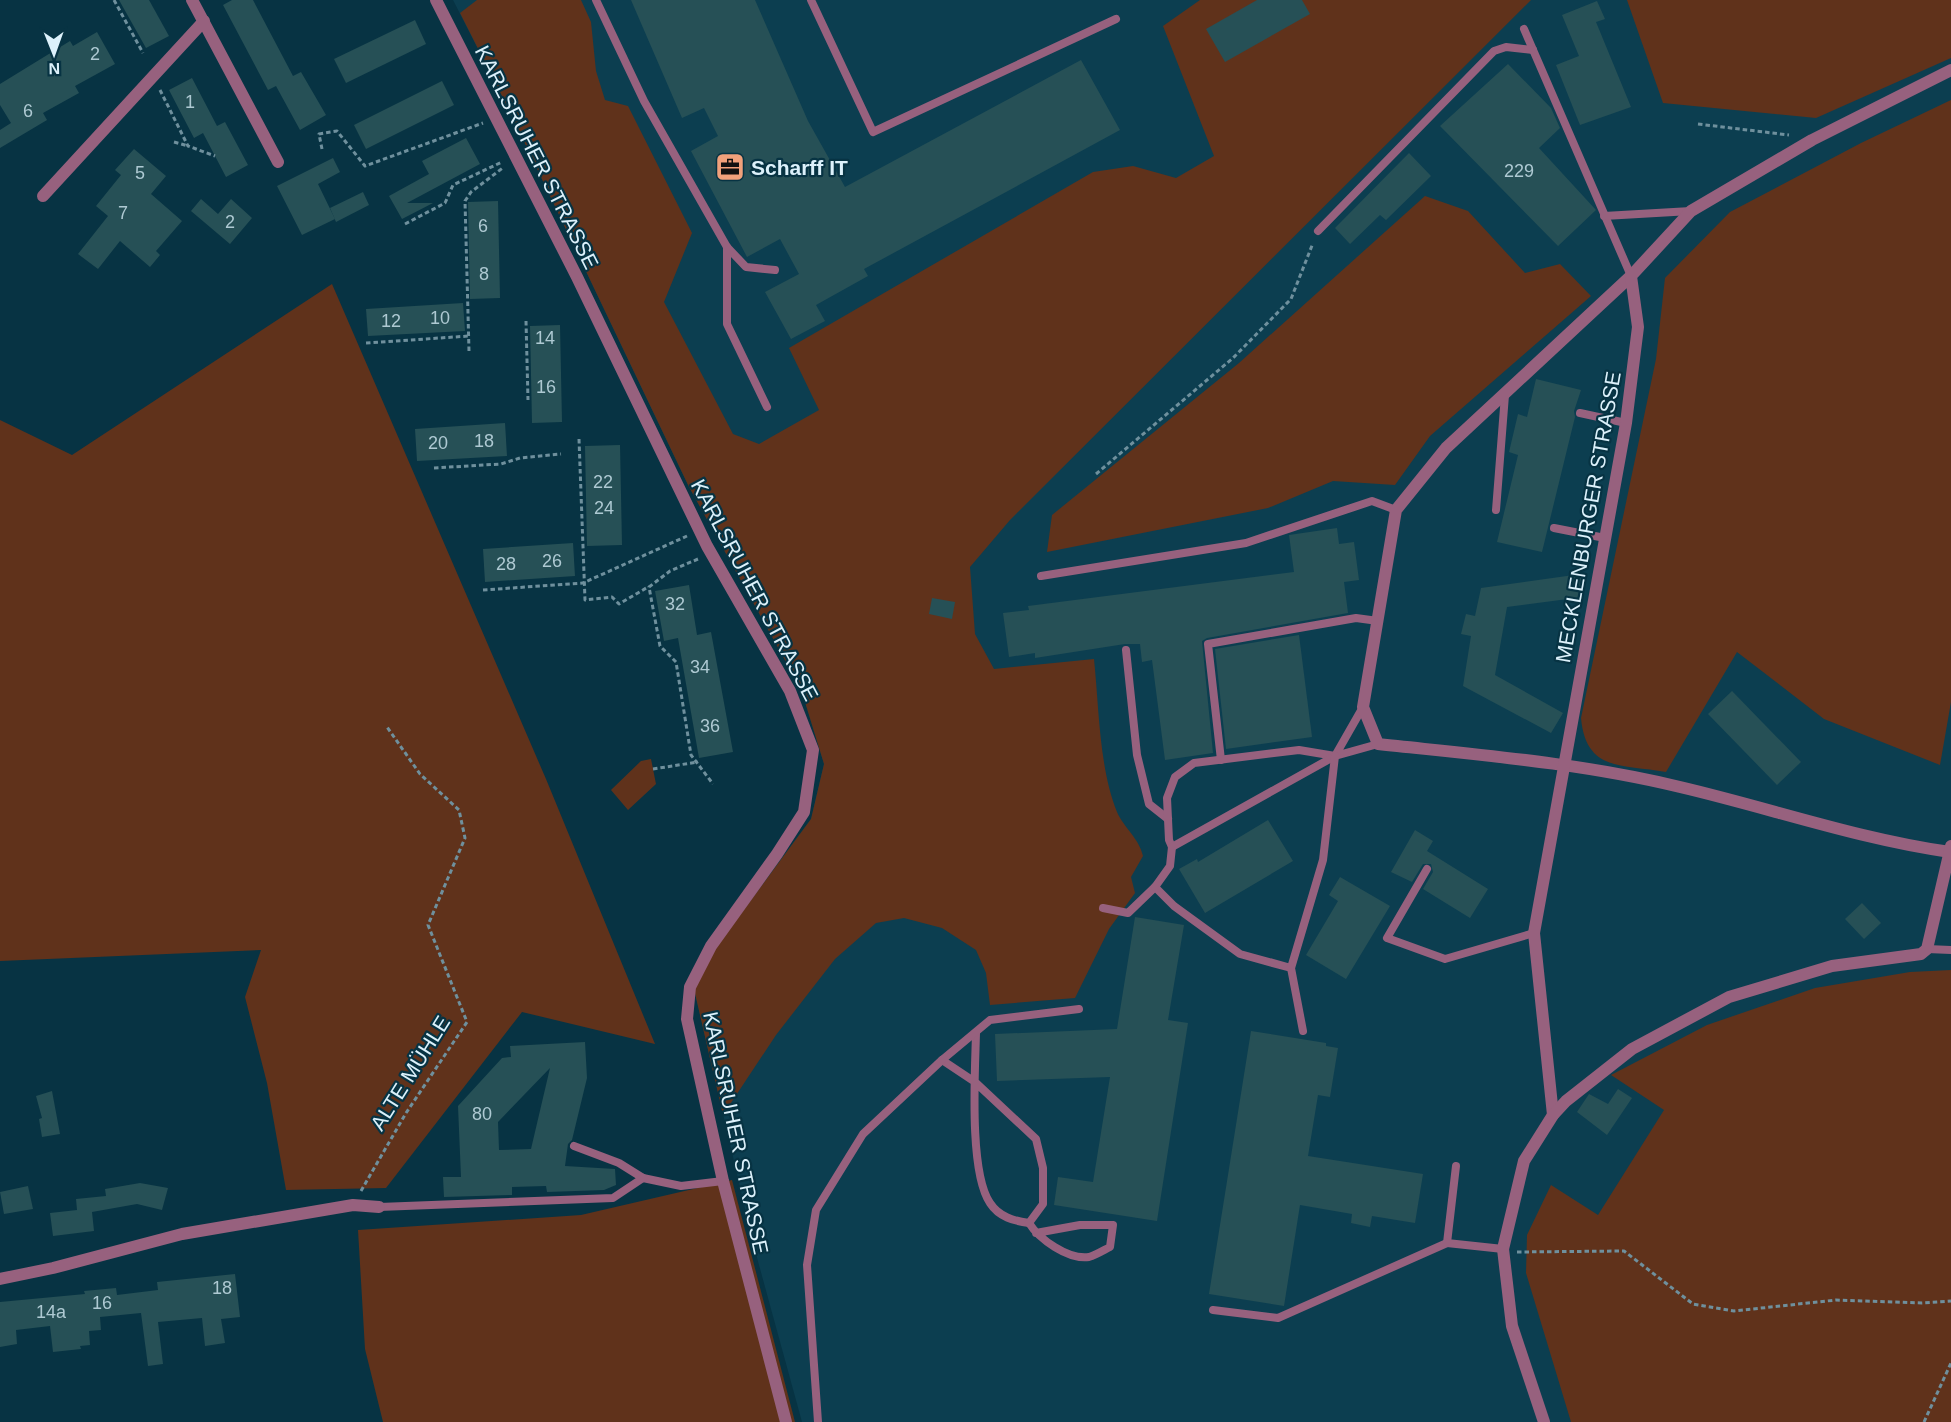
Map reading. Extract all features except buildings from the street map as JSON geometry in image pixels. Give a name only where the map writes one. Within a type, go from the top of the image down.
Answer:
[{"type":"street","points":[[192,0],[278,162]]},
{"type":"street","name":"KARLSRUHER STRASSE","points":[[440,2],[577,277],[707,546],[790,691],[813,750],[804,812],[711,946],[690,987],[687,1019],[723,1181],[786,1422]]},
{"type":"street","points":[[43,196],[204,21]]},
{"type":"street","points":[[1544,1422],[1512,1326],[1503,1249],[1524,1161],[1553,1115],[1566,1101],[1632,1049],[1729,997],[1832,966],[1921,954],[1927,950],[1950,848],[1902,845],[1679,786],[1564,764],[1378,744],[1363,707],[1396,510],[1446,448],[1631,276],[1691,211],[1812,140],[1951,70]]},
{"type":"street","name":"MECKLENBURGER STRASSE","points":[[1553,1115],[1534,933],[1626,423],[1638,327],[1631,276]]},
{"type":"street","points":[[0,1279],[182,1234],[353,1206],[379,1207]]},
{"type":"lane","points":[[596,0],[644,101],[727,247],[746,267],[775,270]]},
{"type":"lane","points":[[811,0],[873,132],[1116,19]]},
{"type":"lane","points":[[1524,29],[1631,276]]},
{"type":"lane","points":[[1318,231],[1494,51],[1506,47],[1533,50]]},
{"type":"lane","points":[[1604,216],[1691,211]]},
{"type":"lane","points":[[727,247],[727,324],[767,407]]},
{"type":"lane","points":[[1496,510],[1505,395]]},
{"type":"lane","points":[[1580,413],[1626,423]]},
{"type":"lane","points":[[1041,576],[1246,543],[1372,501],[1396,510]]},
{"type":"lane","points":[[1554,528],[1605,538]]},
{"type":"lane","points":[[1221,760],[1208,644],[1356,618],[1378,621]]},
{"type":"lane","points":[[1126,650],[1137,755],[1149,804],[1168,819]]},
{"type":"lane","points":[[1303,1031],[1290,968],[1323,860],[1335,756],[1363,707]]},
{"type":"lane","points":[[1172,847],[1335,756],[1378,744]]},
{"type":"lane","points":[[1103,908],[1128,913],[1155,887],[1170,866],[1172,847],[1169,840],[1167,798],[1175,777],[1194,763],[1299,750],[1335,756]]},
{"type":"lane","points":[[1427,869],[1387,938],[1445,959],[1534,933]]},
{"type":"lane","points":[[1155,887],[1174,906],[1240,954],[1290,968]]},
{"type":"lane","points":[[1927,950],[1951,950]]},
{"type":"lane","points":[[818,1422],[807,1265],[816,1210],[863,1134],[942,1060],[990,1020],[1079,1009]]},
{"type":"lane","points":[[976,1033],[978,1171],[990,1203],[1011,1221],[1029,1223],[1036,1233],[1058,1250],[1087,1257],[1110,1247],[1113,1225],[1080,1225],[1036,1233]]},
{"type":"lane","points":[[942,1060],[975,1083],[1036,1139],[1042,1168],[1043,1204],[1029,1223]]},
{"type":"lane","points":[[574,1146],[619,1163],[643,1178],[681,1186],[723,1181]]},
{"type":"lane","points":[[1447,1243],[1456,1166]]},
{"type":"lane","points":[[379,1207],[613,1198],[643,1178]]},
{"type":"lane","points":[[1213,1311],[1278,1318],[1447,1243],[1503,1249]]},
{"type":"path","points":[[114,0],[143,53]]},
{"type":"path","points":[[153,76],[188,146]]},
{"type":"path","points":[[322,149],[319,134],[338,131],[365,166],[483,123]]},
{"type":"path","points":[[1698,124],[1767,131],[1812,140]]},
{"type":"path","points":[[174,142],[215,156]]},
{"type":"path","points":[[405,224],[445,203],[453,185],[502,162]]},
{"type":"path","points":[[469,351],[465,201],[471,192],[504,167]]},
{"type":"path","points":[[1096,474],[1233,358],[1291,299],[1318,231]]},
{"type":"path","points":[[526,321],[528,400]]},
{"type":"path","points":[[366,343],[469,336]]},
{"type":"path","points":[[579,439],[585,600],[612,597],[619,604],[649,587],[670,571],[706,555]]},
{"type":"path","points":[[434,468],[501,464],[520,458],[561,454]]},
{"type":"path","points":[[483,590],[583,583],[694,533]]},
{"type":"path","points":[[649,587],[660,646],[676,662],[691,755],[699,762],[699,769],[713,784]]},
{"type":"path","name":"ALTE MÜHLE","points":[[363,1189],[406,1113],[467,1022],[428,925],[465,838],[459,810],[420,774],[387,727]]},
{"type":"path","points":[[653,769],[699,762]]},
{"type":"path","points":[[1503,1249],[1520,1253],[1624,1251],[1693,1304],[1734,1311],[1836,1300],[1922,1303],[1951,1301]]},
{"type":"path","points":[[1924,1422],[1951,1364]]},
{"type":"shaded area","points":[[453,0],[1951,0],[1951,1422],[802,1422],[753,1243],[694,989],[777,864],[811,819],[824,764],[801,689],[689,487],[508,108]]},
{"type":"shaded area","points":[[477,0],[581,0],[591,22],[596,71],[605,100],[628,106],[692,233],[664,302],[733,434],[759,444],[819,410],[789,348],[1093,172],[1133,166],[1176,178],[1214,156],[1163,26],[1200,0],[1531,0],[1010,520],[970,567],[975,634],[994,669],[1094,659],[1103,757],[1111,795],[1120,818],[1138,844],[1143,856],[1131,877],[1135,893],[1109,929],[1075,998],[990,1005],[986,973],[976,950],[942,928],[904,918],[876,923],[835,959],[776,1035],[723,1115],[694,989],[717,946],[811,819],[824,764],[801,689],[689,487],[508,108],[460,13]]},
{"type":"shaded area","points":[[1627,0],[1951,0],[1951,58],[1816,118],[1663,103]]},
{"type":"shaded area","points":[[1951,100],[1951,702],[1940,765],[1824,719],[1737,652],[1666,772],[1621,766],[1598,757],[1590,748],[1584,735],[1581,718],[1656,359],[1665,278],[1730,212],[1861,143]]},
{"type":"shaded area","points":[[1425,196],[1468,211],[1525,273],[1560,264],[1591,296],[1430,436],[1395,485],[1333,481],[1268,508],[1047,552],[1052,515],[1239,363]]},
{"type":"shaded area","points":[[332,284],[546,779],[655,1044],[522,1012],[386,1188],[286,1190],[267,1083],[245,997],[261,950],[0,961],[0,420],[72,455]]},
{"type":"shaded area","points":[[651,759],[656,784],[628,810],[611,790],[641,761]]},
{"type":"shaded area","points":[[1951,970],[1951,1422],[1571,1422],[1526,1273],[1527,1235],[1551,1185],[1598,1215],[1664,1110],[1611,1075],[1707,1025],[1815,988],[1910,972]]},
{"type":"shaded area","points":[[732,1180],[795,1422],[383,1422],[365,1349],[358,1230],[581,1215]]},
{"type":"place","name":"Scharff IT","points":[[730,167]]}]
